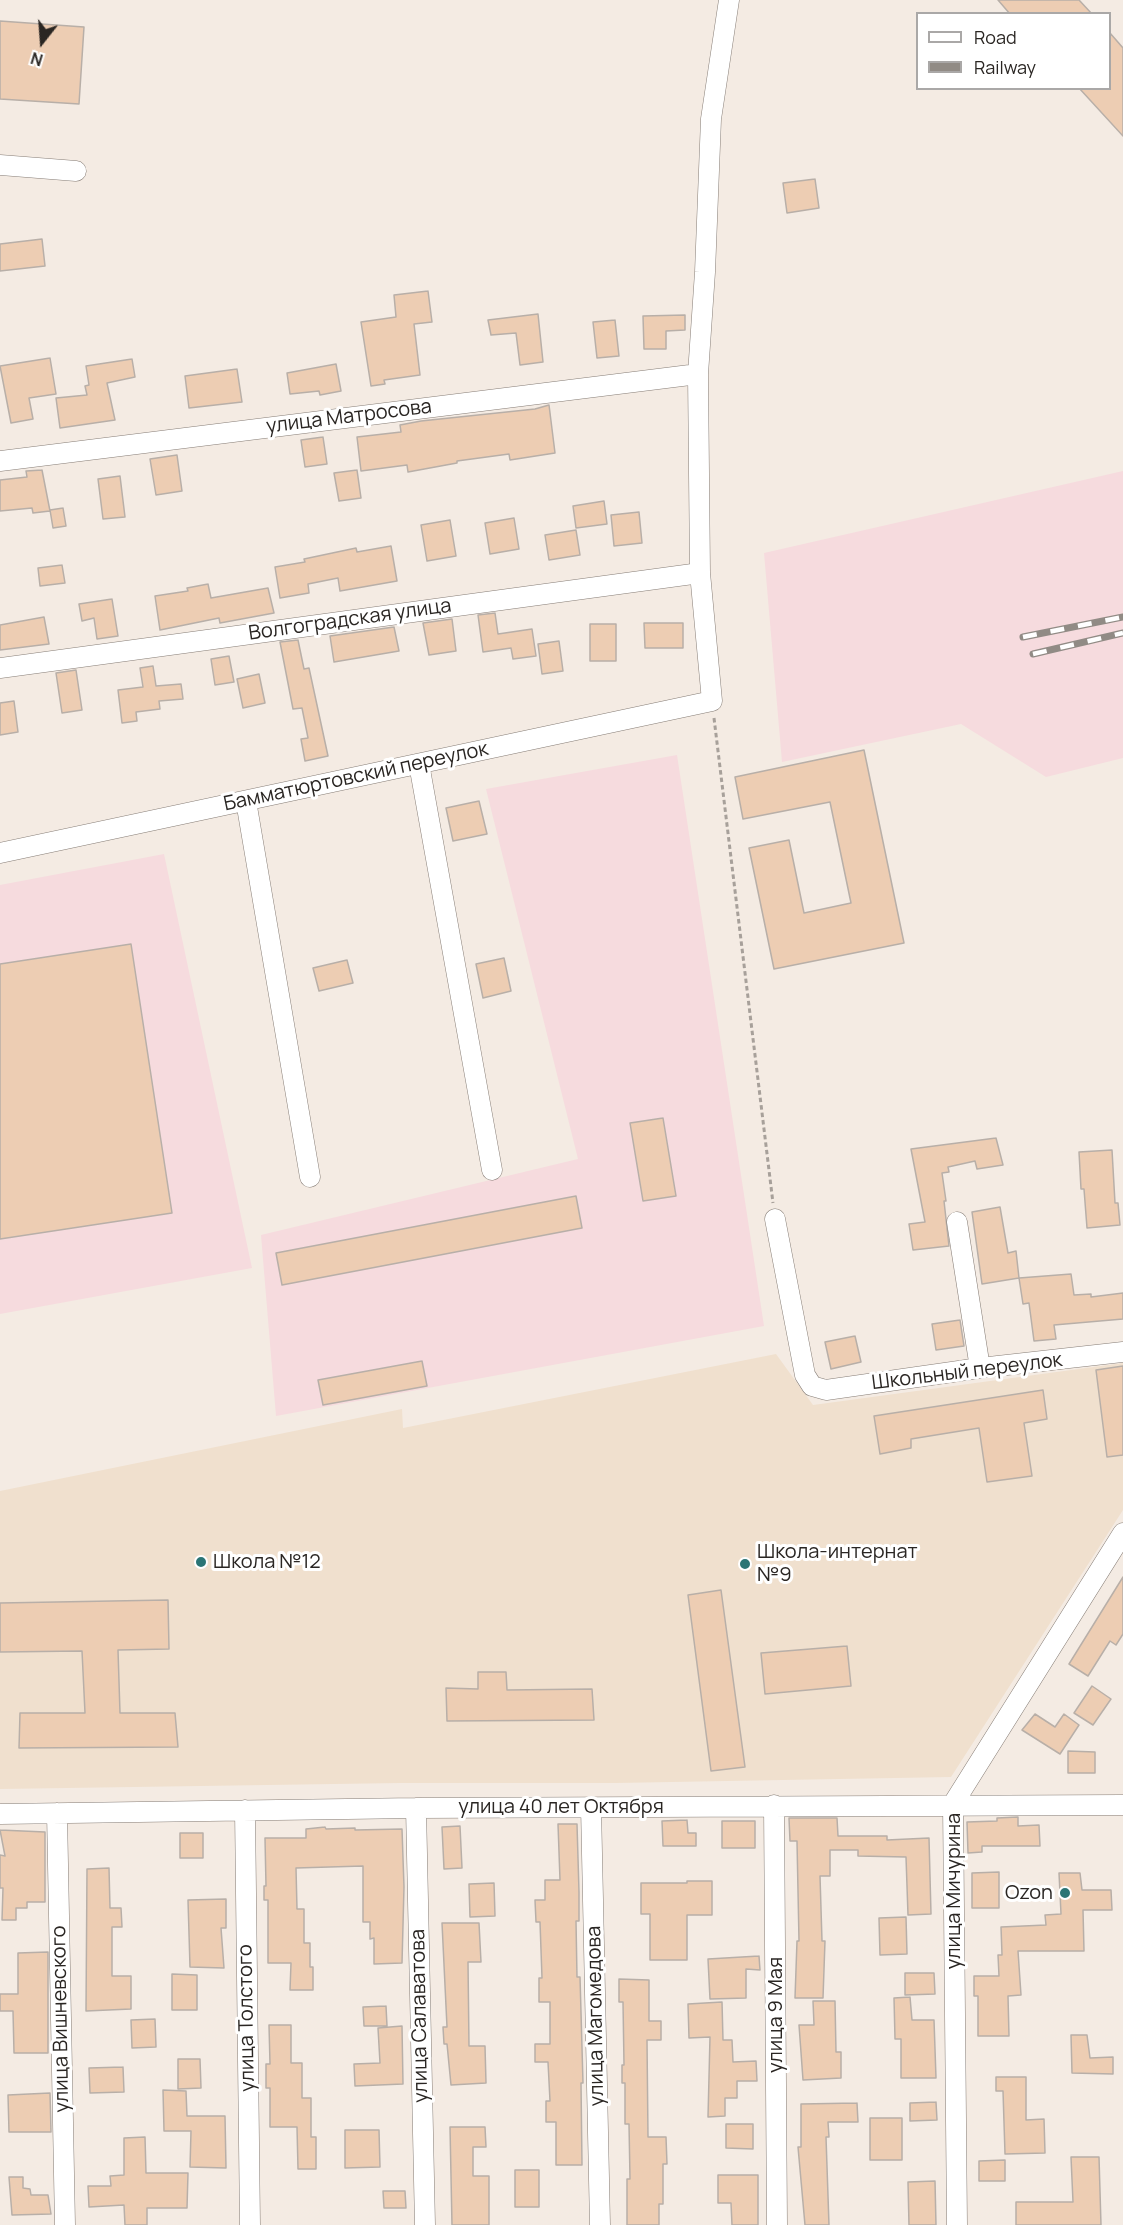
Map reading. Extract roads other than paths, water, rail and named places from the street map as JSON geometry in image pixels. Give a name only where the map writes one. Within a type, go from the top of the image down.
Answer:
[{"type":"street","points":[[700,573],[698,374],[711,119],[729,0]]},
{"type":"street","points":[[0,165],[76,171]]},
{"type":"street","name":"улица Матросова","points":[[0,461],[698,374]]},
{"type":"street","name":"Волгоградская улица","points":[[0,668],[700,573]]},
{"type":"street","name":"Бамматюртовский переулок","points":[[0,853],[712,701],[700,573]]},
{"type":"street","points":[[419,764],[492,1170]]},
{"type":"street","points":[[246,801],[310,1177]]},
{"type":"street","name":"Школьный переулок","points":[[775,1219],[805,1375],[812,1386],[826,1390],[980,1368],[1123,1352]]},
{"type":"street","points":[[957,1222],[980,1368]]},
{"type":"street","name":"улица Мичурина","points":[[957,2225],[952,1804],[1123,1533]]},
{"type":"street","name":"улица 40 лет Октября","points":[[0,1814],[774,1805],[1123,1805]]},
{"type":"street","name":"улица 9 Мая","points":[[774,1805],[777,2225]]},
{"type":"street","name":"улица Салаватова","points":[[416,1808],[425,2225]]},
{"type":"street","name":"улица Магомедова","points":[[591,1808],[600,2225]]},
{"type":"street","name":"улица Толстого","points":[[244,1810],[250,2225]]},
{"type":"street","name":"улица Вишневского","points":[[57,1813],[65,2225]]},
{"type":"railway","points":[[1023,637],[1123,617]]},
{"type":"railway","points":[[1033,654],[1123,633]]},
{"type":"place","name":"Школа №12","points":[[201,1562]]},
{"type":"place","name":"Школа-интернат №9","points":[[745,1564]]},
{"type":"place","name":"Ozon","points":[[1065,1893]]}]
